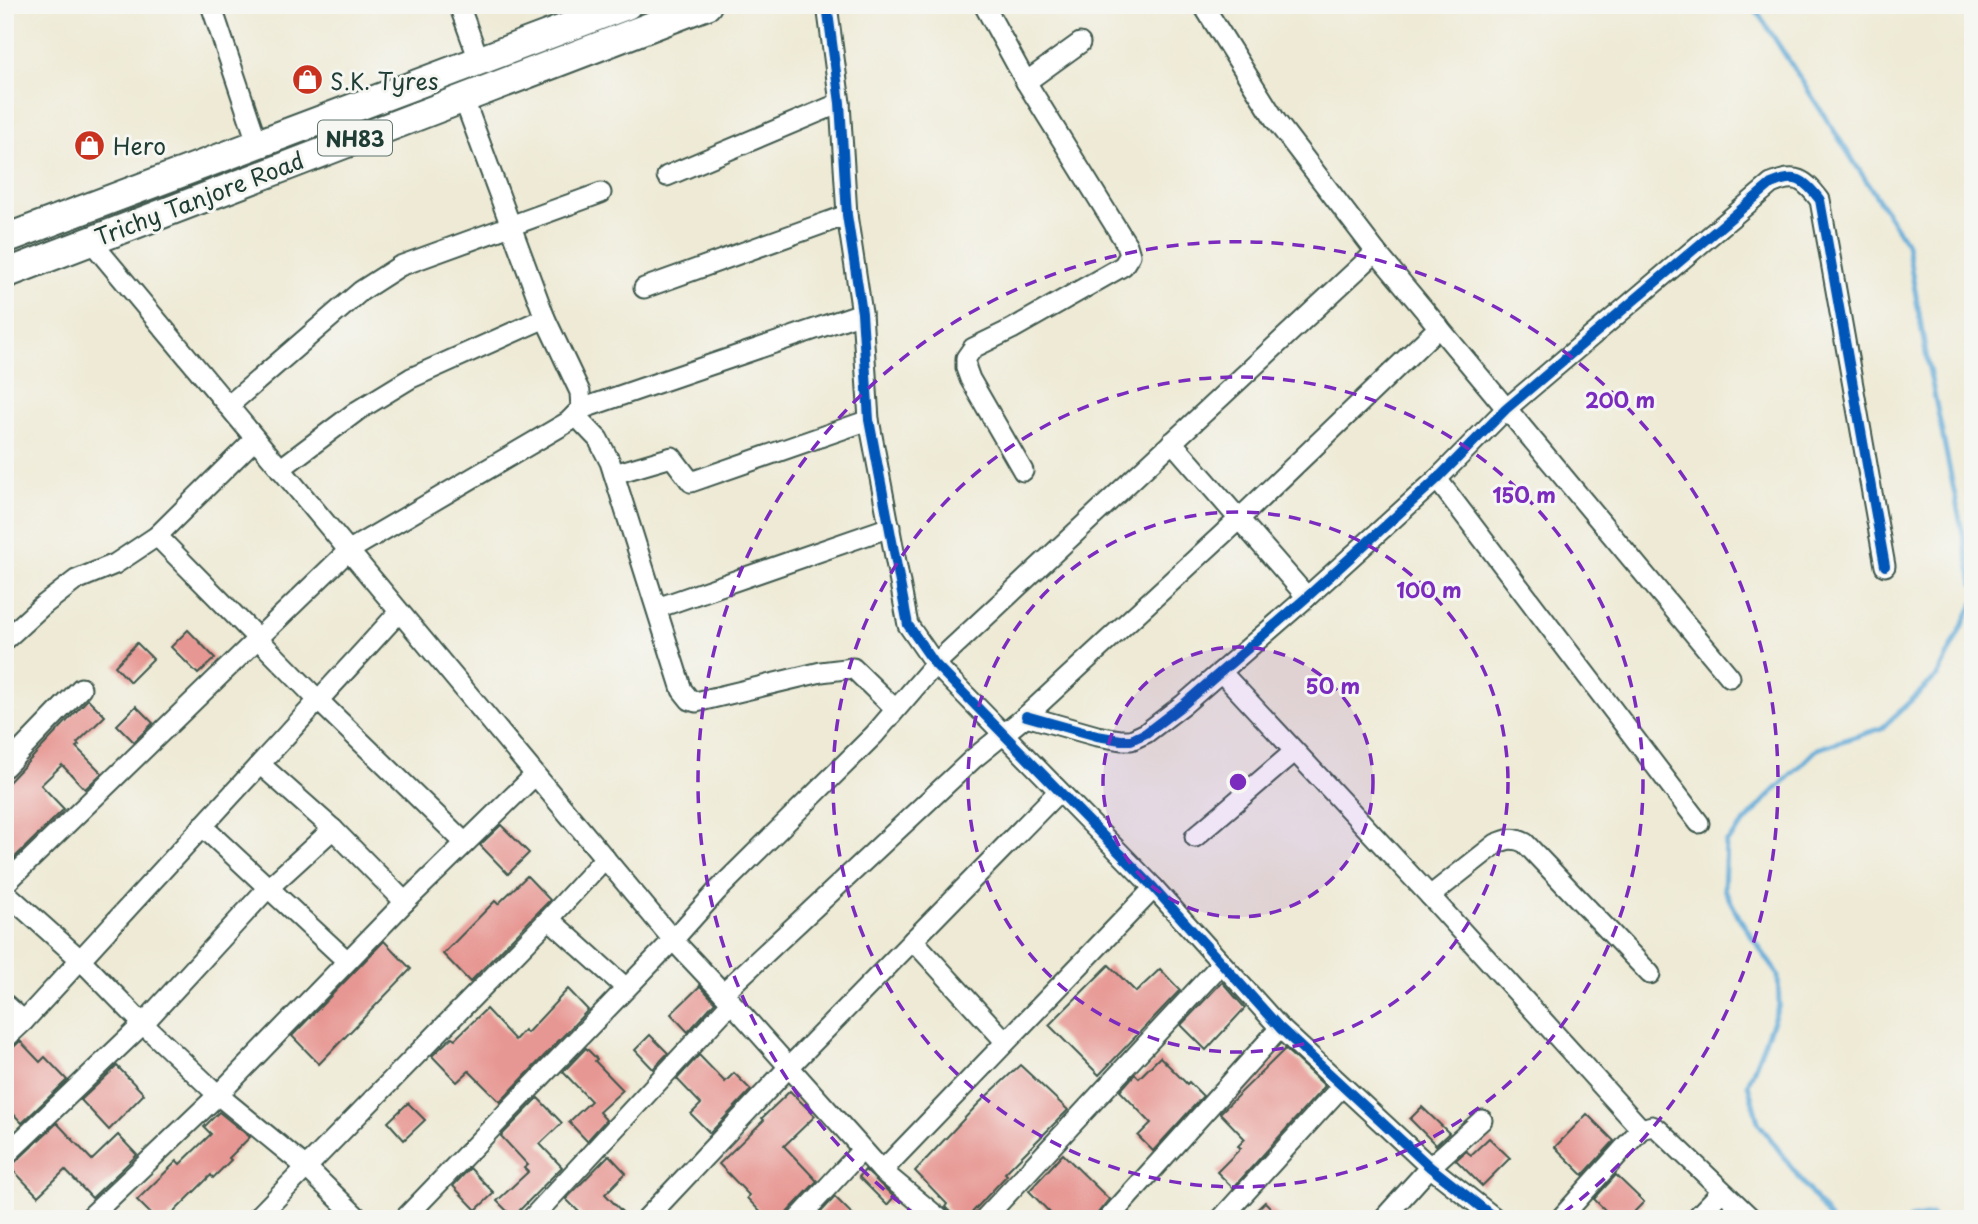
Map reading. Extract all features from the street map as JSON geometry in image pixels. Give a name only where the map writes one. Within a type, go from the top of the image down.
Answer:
[{"type":"highway","name":"Trichy Tanjore Road","points":[[5,239],[627,5]]},
{"type":"highway","name":"Trichy Tanjore Road","points":[[5,274],[707,5]]},
{"type":"street","points":[[211,5],[257,142]]},
{"type":"street","points":[[459,5],[479,60]]},
{"type":"street","points":[[827,5],[840,103],[847,215],[862,313],[869,420],[908,625],[935,664],[1154,888],[1280,1028],[1430,1167],[1496,1219]]},
{"type":"street","points":[[984,5],[1026,82],[1127,245],[1130,255],[1123,265],[973,348],[966,358],[970,379],[1023,471]]},
{"type":"street","points":[[1203,5],[1276,121],[1376,252],[1730,677]]},
{"type":"street","points":[[1026,82],[1080,43]]},
{"type":"street","points":[[463,97],[545,318],[580,392],[578,412],[598,439],[612,468],[682,690],[690,700],[696,702],[853,668],[893,712]]},
{"type":"street","points":[[667,176],[840,103]]},
{"type":"street","points":[[1026,716],[1097,736],[1132,740],[1146,733],[1184,704],[1307,597],[1437,479],[1506,409],[1771,184],[1785,178],[1800,179],[1812,188],[1820,200],[1885,566]]},
{"type":"street","points":[[228,406],[361,291],[400,266],[601,193]]},
{"type":"street","points":[[644,288],[847,215]]},
{"type":"street","points":[[90,240],[673,940],[881,1171],[940,1219]]},
{"type":"street","points":[[404,1219],[717,891],[874,735],[935,664],[1376,252]]},
{"type":"street","points":[[5,884],[348,551],[568,422],[578,412],[862,313]]},
{"type":"street","points":[[281,470],[357,411],[411,378],[545,318]]},
{"type":"street","points":[[531,1219],[727,998],[957,774],[1026,716],[1238,520],[1439,327]]},
{"type":"street","points":[[612,468],[672,457],[691,482],[869,420]]},
{"type":"street","points":[[5,640],[76,580],[116,564],[157,536],[255,439]]},
{"type":"street","points":[[1172,442],[1307,597]]},
{"type":"street","points":[[1437,479],[1699,823]]},
{"type":"street","points":[[657,608],[890,527]]},
{"type":"street","points":[[157,536],[319,701],[466,843]]},
{"type":"street","points":[[5,1039],[261,765],[399,612]]},
{"type":"street","points":[[1221,672],[1430,896],[1641,1129]]},
{"type":"street","points":[[5,767],[81,688]]},
{"type":"street","points":[[1195,837],[1294,752]]},
{"type":"street","points":[[261,765],[333,829],[405,902]]},
{"type":"street","points":[[88,1219],[219,1094],[405,902],[536,775]]},
{"type":"street","points":[[646,1219],[788,1068],[1058,792]]},
{"type":"street","points":[[202,826],[347,961]]},
{"type":"street","points":[[5,1156],[143,1024],[269,888],[333,829]]},
{"type":"street","points":[[1430,896],[1496,844],[1507,839],[1516,839],[1525,844],[1650,974]]},
{"type":"street","points":[[256,1219],[549,919],[595,847]]},
{"type":"street","points":[[881,1171],[1154,888]]},
{"type":"street","points":[[5,892],[81,960],[143,1024],[219,1094],[307,1168],[359,1219]]},
{"type":"street","points":[[549,919],[626,988]]},
{"type":"street","points":[[913,940],[1004,1041]]},
{"type":"street","points":[[984,1219],[1221,964]]},
{"type":"street","points":[[5,1004],[24,1021]]},
{"type":"street","points":[[1108,1219],[1280,1028]]},
{"type":"street","points":[[1221,1219],[1342,1086]]},
{"type":"street","points":[[1383,1219],[1430,1167],[1482,1120]]},
{"type":"street","points":[[1560,1219],[1641,1129],[1652,1126],[1752,1219]]},
{"type":"street","points":[[798,1219],[862,1150]]},
{"type":"street","points":[[1695,1219],[1722,1191]]},
{"type":"building","points":[[188,630],[215,658],[198,674],[171,647]]},
{"type":"building","points":[[137,643],[153,659],[130,682],[115,666]]},
{"type":"building","points":[[88,699],[105,716],[76,747],[102,773],[85,789],[62,765],[41,785],[64,809],[5,867],[5,786]]},
{"type":"building","points":[[136,706],[153,723],[134,742],[117,725]]},
{"type":"building","points":[[501,825],[529,853],[508,874],[480,845]]},
{"type":"building","points":[[527,876],[550,900],[470,982],[443,954],[495,901],[498,904]]},
{"type":"building","points":[[384,941],[411,969],[319,1064],[292,1036]]},
{"type":"building","points":[[1109,965],[1136,992],[1160,969],[1180,990],[1099,1075],[1049,1025]]},
{"type":"building","points":[[1222,982],[1245,1008],[1206,1050],[1181,1025]]},
{"type":"building","points":[[700,986],[715,1002],[688,1032],[671,1014]]},
{"type":"building","points":[[568,989],[588,1010],[500,1102],[469,1071],[457,1082],[432,1056],[452,1037],[455,1039],[486,1009],[515,1040],[524,1030],[527,1033]]},
{"type":"building","points":[[650,1035],[668,1053],[653,1069],[635,1050]]},
{"type":"building","points":[[20,1041],[40,1062],[45,1057],[67,1080],[22,1123],[5,1105],[5,1051]]},
{"type":"building","points":[[586,1048],[623,1090],[599,1112],[606,1120],[587,1141],[569,1122],[591,1101],[563,1072]]},
{"type":"building","points":[[1285,1049],[1325,1086],[1233,1188],[1217,1172],[1241,1148],[1238,1146],[1245,1139],[1220,1113]]},
{"type":"building","points":[[699,1055],[725,1082],[734,1073],[751,1090],[710,1133],[691,1114],[701,1104],[677,1079]]},
{"type":"building","points":[[1160,1057],[1203,1096],[1153,1151],[1138,1136],[1151,1123],[1120,1091],[1135,1074],[1139,1078]]},
{"type":"building","points":[[1020,1065],[1068,1110],[1005,1173],[1007,1175],[966,1219],[957,1219],[945,1207],[947,1204],[915,1171],[978,1104]]},
{"type":"building","points":[[117,1066],[144,1094],[109,1130],[81,1100]]},
{"type":"building","points":[[790,1091],[815,1116],[784,1146],[817,1181],[781,1219],[767,1219],[747,1198],[749,1195],[719,1164]]},
{"type":"building","points":[[538,1098],[562,1123],[540,1144],[562,1167],[513,1217],[497,1201],[528,1172],[524,1168],[528,1165],[501,1136]]},
{"type":"building","points":[[408,1103],[425,1120],[404,1140],[388,1122]]},
{"type":"building","points":[[1422,1107],[1449,1133],[1436,1145],[1410,1119]]},
{"type":"building","points":[[219,1112],[250,1137],[213,1178],[211,1175],[167,1219],[156,1219],[137,1200],[177,1161],[180,1164],[211,1134],[204,1127]]},
{"type":"building","points":[[1587,1114],[1614,1141],[1583,1175],[1555,1147]]},
{"type":"building","points":[[57,1123],[92,1160],[118,1135],[137,1155],[92,1198],[65,1170],[38,1196],[10,1167]]},
{"type":"building","points":[[1489,1138],[1510,1158],[1482,1186],[1456,1160],[1466,1151],[1471,1155]]},
{"type":"building","points":[[1063,1154],[1109,1199],[1093,1219],[1056,1219],[1029,1191]]},
{"type":"building","points":[[609,1155],[626,1173],[605,1194],[629,1219],[586,1219],[566,1199]]},
{"type":"building","points":[[470,1168],[494,1193],[476,1210],[453,1186]]},
{"type":"building","points":[[865,1170],[894,1197],[887,1205],[859,1177]]},
{"type":"building","points":[[1616,1175],[1644,1202],[1627,1219],[1614,1219],[1594,1199]]},
{"type":"building","points":[[835,1197],[857,1219],[825,1219],[820,1213]]},
{"type":"building","points":[[1265,1202],[1282,1219],[1247,1219]]},
{"type":"waterway","points":[[1753,5],[1907,244],[1926,354],[1973,584]]},
{"type":"waterway","points":[[1830,1219],[1758,1122],[1748,1084],[1779,1005],[1778,975],[1740,919],[1724,889],[1726,843],[1817,749],[1882,728],[1938,675],[1973,604]]},
{"type":"waterway","points":[[1910,1219],[1931,1215],[1936,1219]]},
{"type":"cycle path","points":[[827,5],[840,103],[847,215],[862,313],[869,420],[908,625],[935,664],[1154,888],[1280,1028],[1430,1167],[1496,1219]]},
{"type":"cycle path","points":[[1026,716],[1121,740],[1131,740],[1146,733],[1184,704],[1307,597],[1437,479],[1506,409],[1771,184],[1787,179],[1804,183],[1820,200],[1885,566]]},
{"type":"place","name":"S.K. Tyres","points":[[307,80]]},
{"type":"place","name":"Hero","points":[[90,145]]}]
